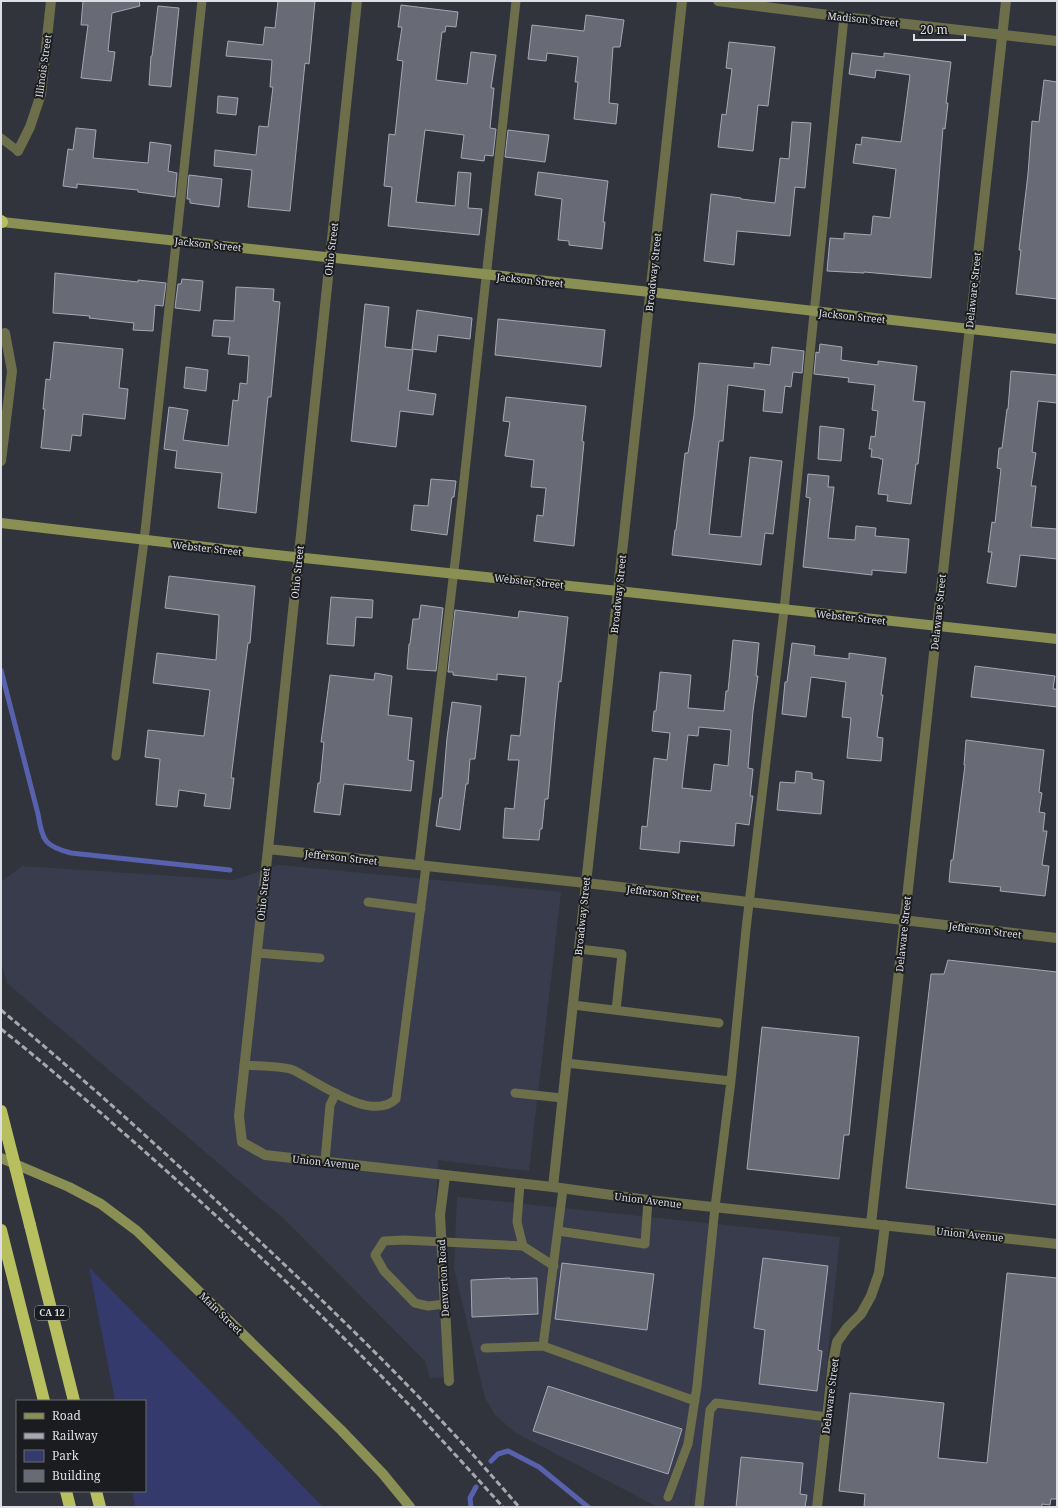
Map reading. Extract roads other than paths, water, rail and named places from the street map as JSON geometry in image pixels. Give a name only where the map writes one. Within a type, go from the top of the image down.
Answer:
[{"type":"highway","name":"CA 12","points":[[1,1111],[74,1400]]},
{"type":"highway","name":"CA 12","points":[[1,1230],[44,1400]]},
{"type":"highway","points":[[66,1492],[70,1507]]},
{"type":"highway","points":[[96,1492],[100,1507]]},
{"type":"street","name":"Illinois Street","points":[[18,151],[30,127],[41,94],[51,1]]},
{"type":"street","name":"Ohio Street","points":[[242,1142],[239,1116],[244,1066],[357,1]]},
{"type":"street","name":"Broadway Street","points":[[552,1188],[682,1]]},
{"type":"street","name":"Madison Street","points":[[718,1],[844,17],[1057,40]]},
{"type":"street","name":"Delaware Street","points":[[871,1224],[1006,1]]},
{"type":"street","name":"Jackson Street","points":[[1,222],[650,292],[1057,339]]},
{"type":"street","points":[[1,461],[12,371],[5,333]]},
{"type":"street","name":"Webster Street","points":[[1,523],[298,558],[1057,639]]},
{"type":"street","name":"Jefferson Street","points":[[268,849],[586,883],[1057,938]]},
{"type":"street","name":"Union Avenue","points":[[242,1142],[265,1155],[648,1200],[1057,1244]]},
{"type":"street","name":"Main Street","points":[[1,1158],[101,1204],[137,1231],[346,1435],[383,1474],[410,1507]]},
{"type":"street","name":"Denverton Road","points":[[445,1176],[440,1216],[449,1381]]},
{"type":"street","name":"Delaware Street","points":[[817,1506],[833,1362],[837,1342],[847,1328],[861,1314],[871,1296],[879,1273],[885,1225]]},
{"type":"lane","points":[[116,756],[144,541],[202,1]]},
{"type":"lane","points":[[244,1066],[290,1068],[353,1102],[373,1106],[384,1106],[390,1104],[396,1099],[421,909],[423,866],[516,1]]},
{"type":"lane","points":[[668,1497],[688,1444],[694,1401],[715,1207],[731,1082],[749,903],[784,610],[844,17]]},
{"type":"lane","points":[[1,138],[18,151]]},
{"type":"lane","points":[[368,902],[421,909]]},
{"type":"lane","points":[[579,949],[622,954],[616,1010]]},
{"type":"lane","points":[[256,953],[320,958]]},
{"type":"lane","points":[[572,1005],[719,1023]]},
{"type":"lane","points":[[566,1064],[731,1082]]},
{"type":"lane","points":[[325,1161],[330,1105],[336,1093]]},
{"type":"lane","points":[[515,1093],[562,1098]]},
{"type":"lane","points":[[520,1184],[517,1222],[523,1246]]},
{"type":"lane","points":[[543,1346],[563,1189]]},
{"type":"lane","points":[[558,1231],[645,1244],[648,1200]]},
{"type":"lane","points":[[445,1304],[428,1306],[415,1303],[384,1271],[375,1255],[384,1241],[404,1240],[523,1246],[554,1266]]},
{"type":"lane","points":[[485,1348],[543,1346],[694,1401]]},
{"type":"lane","points":[[699,1507],[710,1410],[716,1403],[827,1417]]},
{"type":"waterway","points":[[1,670],[41,830],[46,841],[50,845],[71,853],[230,870]]},
{"type":"waterway","points":[[491,1461],[498,1454],[508,1451],[539,1467],[588,1507]]},
{"type":"waterway","points":[[471,1507],[470,1498],[476,1487]]},
{"type":"railway","points":[[1,1010],[129,1121],[323,1301],[456,1436],[519,1507]]},
{"type":"railway","points":[[1,1029],[49,1068],[126,1135],[272,1268],[423,1419],[503,1507]]}]
